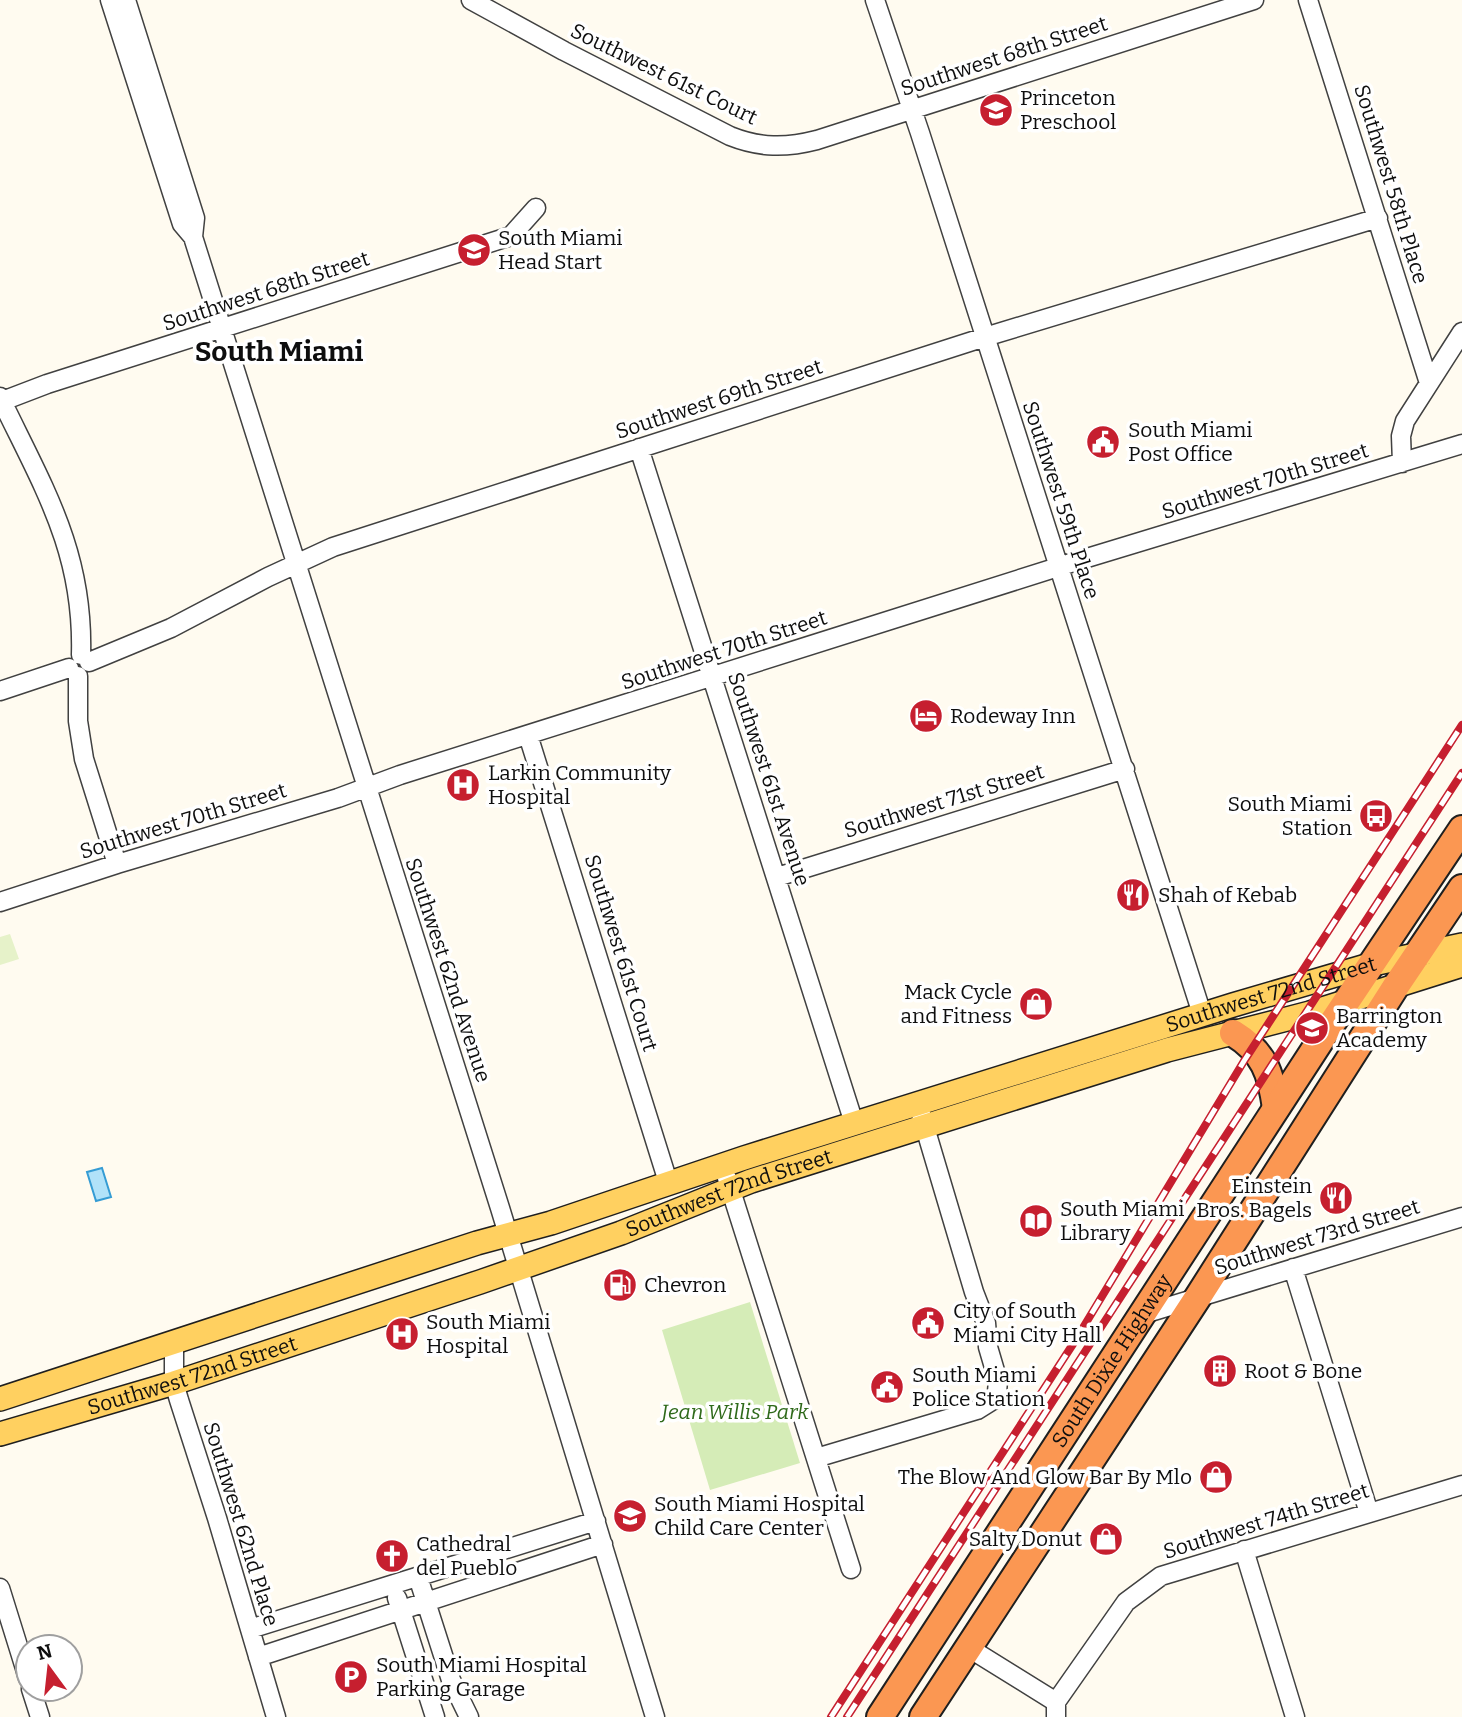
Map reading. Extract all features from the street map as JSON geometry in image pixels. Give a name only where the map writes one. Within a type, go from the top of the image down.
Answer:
[{"type":"highway","name":"South Dixie Highway","points":[[880,1717],[1276,1108],[1462,828]]},
{"type":"highway","name":"South Dixie Highway","points":[[923,1717],[1462,888]]},
{"type":"highway","points":[[1233,1033],[1249,1043],[1268,1069],[1276,1108]]},
{"type":"highway","points":[[916,1661],[951,1647],[969,1648],[963,1613],[967,1584]]},
{"type":"main road","name":"Southwest 72nd Street","points":[[0,1434],[174,1383],[632,1230],[922,1115],[1202,1014],[1373,964],[1418,954],[1461,962]]},
{"type":"main road","name":"Southwest 72nd Street","points":[[0,1399],[854,1124],[922,1115],[1233,1033],[1396,986],[1461,962]]},
{"type":"main road","points":[[1167,1050],[1194,1035],[1202,1026],[1202,1014]]},
{"type":"street","name":"Southwest 62nd Avenue","points":[[110,0],[182,224],[193,237]]},
{"type":"street","name":"Southwest 62nd Avenue","points":[[126,0],[195,218],[193,237],[221,328],[519,1268],[655,1717]]},
{"type":"street","name":"Southwest 61st Court","points":[[471,0],[730,136],[765,146]]},
{"type":"street","name":"Southwest 59th Place","points":[[876,0],[1202,1014]]},
{"type":"street","name":"Southwest 68th Street","points":[[765,146],[805,143],[1254,0]]},
{"type":"street","name":"Southwest 58th Place","points":[[1308,0],[1429,383]]},
{"type":"street","name":"Southwest 68th Street","points":[[1,400],[510,236],[536,208]]},
{"type":"street","name":"Southwest 69th Street","points":[[0,691],[79,665],[178,625],[333,547],[985,337],[1378,218]]},
{"type":"street","points":[[1402,463],[1401,431],[1405,421],[1462,332]]},
{"type":"street","points":[[1,400],[42,479],[65,539],[79,599],[78,721],[84,759],[117,864]]},
{"type":"street","name":"Southwest 70th Street","points":[[0,902],[1058,567],[1462,444]]},
{"type":"street","name":"Southwest 61st Avenue","points":[[639,448],[854,1124]]},
{"type":"street","name":"Southwest 61st Court","points":[[528,735],[669,1185]]},
{"type":"street","name":"Southwest 71st Street","points":[[777,877],[1125,769]]},
{"type":"street","points":[[816,1458],[977,1410],[989,1404],[995,1397],[998,1387],[988,1347],[986,1323],[974,1292],[922,1115]]},
{"type":"street","points":[[723,1165],[851,1569]]},
{"type":"street","name":"Southwest 73rd Street","points":[[1144,1314],[1462,1217]]},
{"type":"street","points":[[1293,1268],[1369,1513]]},
{"type":"street","name":"Southwest 62nd Place","points":[[173,1344],[174,1383],[276,1717]]},
{"type":"street","name":"Southwest 74th Street","points":[[1056,1710],[1126,1602],[1148,1583],[1173,1571],[1462,1485]]},
{"type":"street","points":[[250,1629],[596,1521]]},
{"type":"street","points":[[258,1657],[603,1544]]},
{"type":"street","points":[[1244,1550],[1295,1717]]},
{"type":"street","points":[[418,1577],[451,1680],[469,1717]]},
{"type":"street","points":[[393,1584],[435,1717]]},
{"type":"street","points":[[0,1588],[14,1633]]},
{"type":"street","points":[[969,1648],[1056,1710]]},
{"type":"green space","points":[[10,934],[19,959],[0,965],[0,937]]},
{"type":"green space","name":"Jean Willis Park","points":[[750,1302],[800,1463],[710,1490],[662,1330]]},
{"type":"water","points":[[102,1168],[111,1197],[96,1201],[87,1172]]},
{"type":"railway","points":[[831,1717],[1075,1341],[1244,1061],[1462,725]]},
{"type":"railway","points":[[847,1717],[1462,773]]},
{"type":"place","name":"Princeton Preschool","points":[[996,110]]},
{"type":"place","name":"South Miami Head Start","points":[[474,250]]},
{"type":"place","name":"South Miami Post Office","points":[[1103,442]]},
{"type":"place","name":"Rodeway Inn","points":[[926,716]]},
{"type":"place","name":"Larkin Community Hospital","points":[[463,785]]},
{"type":"place","name":"South Miami Station","points":[[1376,816]]},
{"type":"place","name":"Shah of Kebab","points":[[1133,895]]},
{"type":"place","name":"Mack Cycle and Fitness","points":[[1036,1004]]},
{"type":"place","name":"Barrington Academy","points":[[1312,1028]]},
{"type":"place","name":"Einstein Bros. Bagels","points":[[1336,1198]]},
{"type":"place","name":"South Miami Library","points":[[1036,1221]]},
{"type":"place","name":"Chevron","points":[[620,1285]]},
{"type":"place","name":"City of South Miami City Hall","points":[[928,1323]]},
{"type":"place","name":"South Miami Hospital","points":[[402,1334]]},
{"type":"place","name":"Root & Bone","points":[[1220,1371]]},
{"type":"place","name":"South Miami Police Station","points":[[887,1387]]},
{"type":"place","name":"The Blow And Glow Bar By Mlo","points":[[1216,1477]]},
{"type":"place","name":"South Miami Hospital Child Care Center","points":[[630,1516]]},
{"type":"place","name":"Salty Donut","points":[[1106,1539]]},
{"type":"place","name":"Cathedral del Pueblo","points":[[392,1556]]},
{"type":"place","name":"South Miami Hospital Parking Garage","points":[[351,1677]]},
{"type":"district","name":"South Miami","points":[[279,351]]}]
